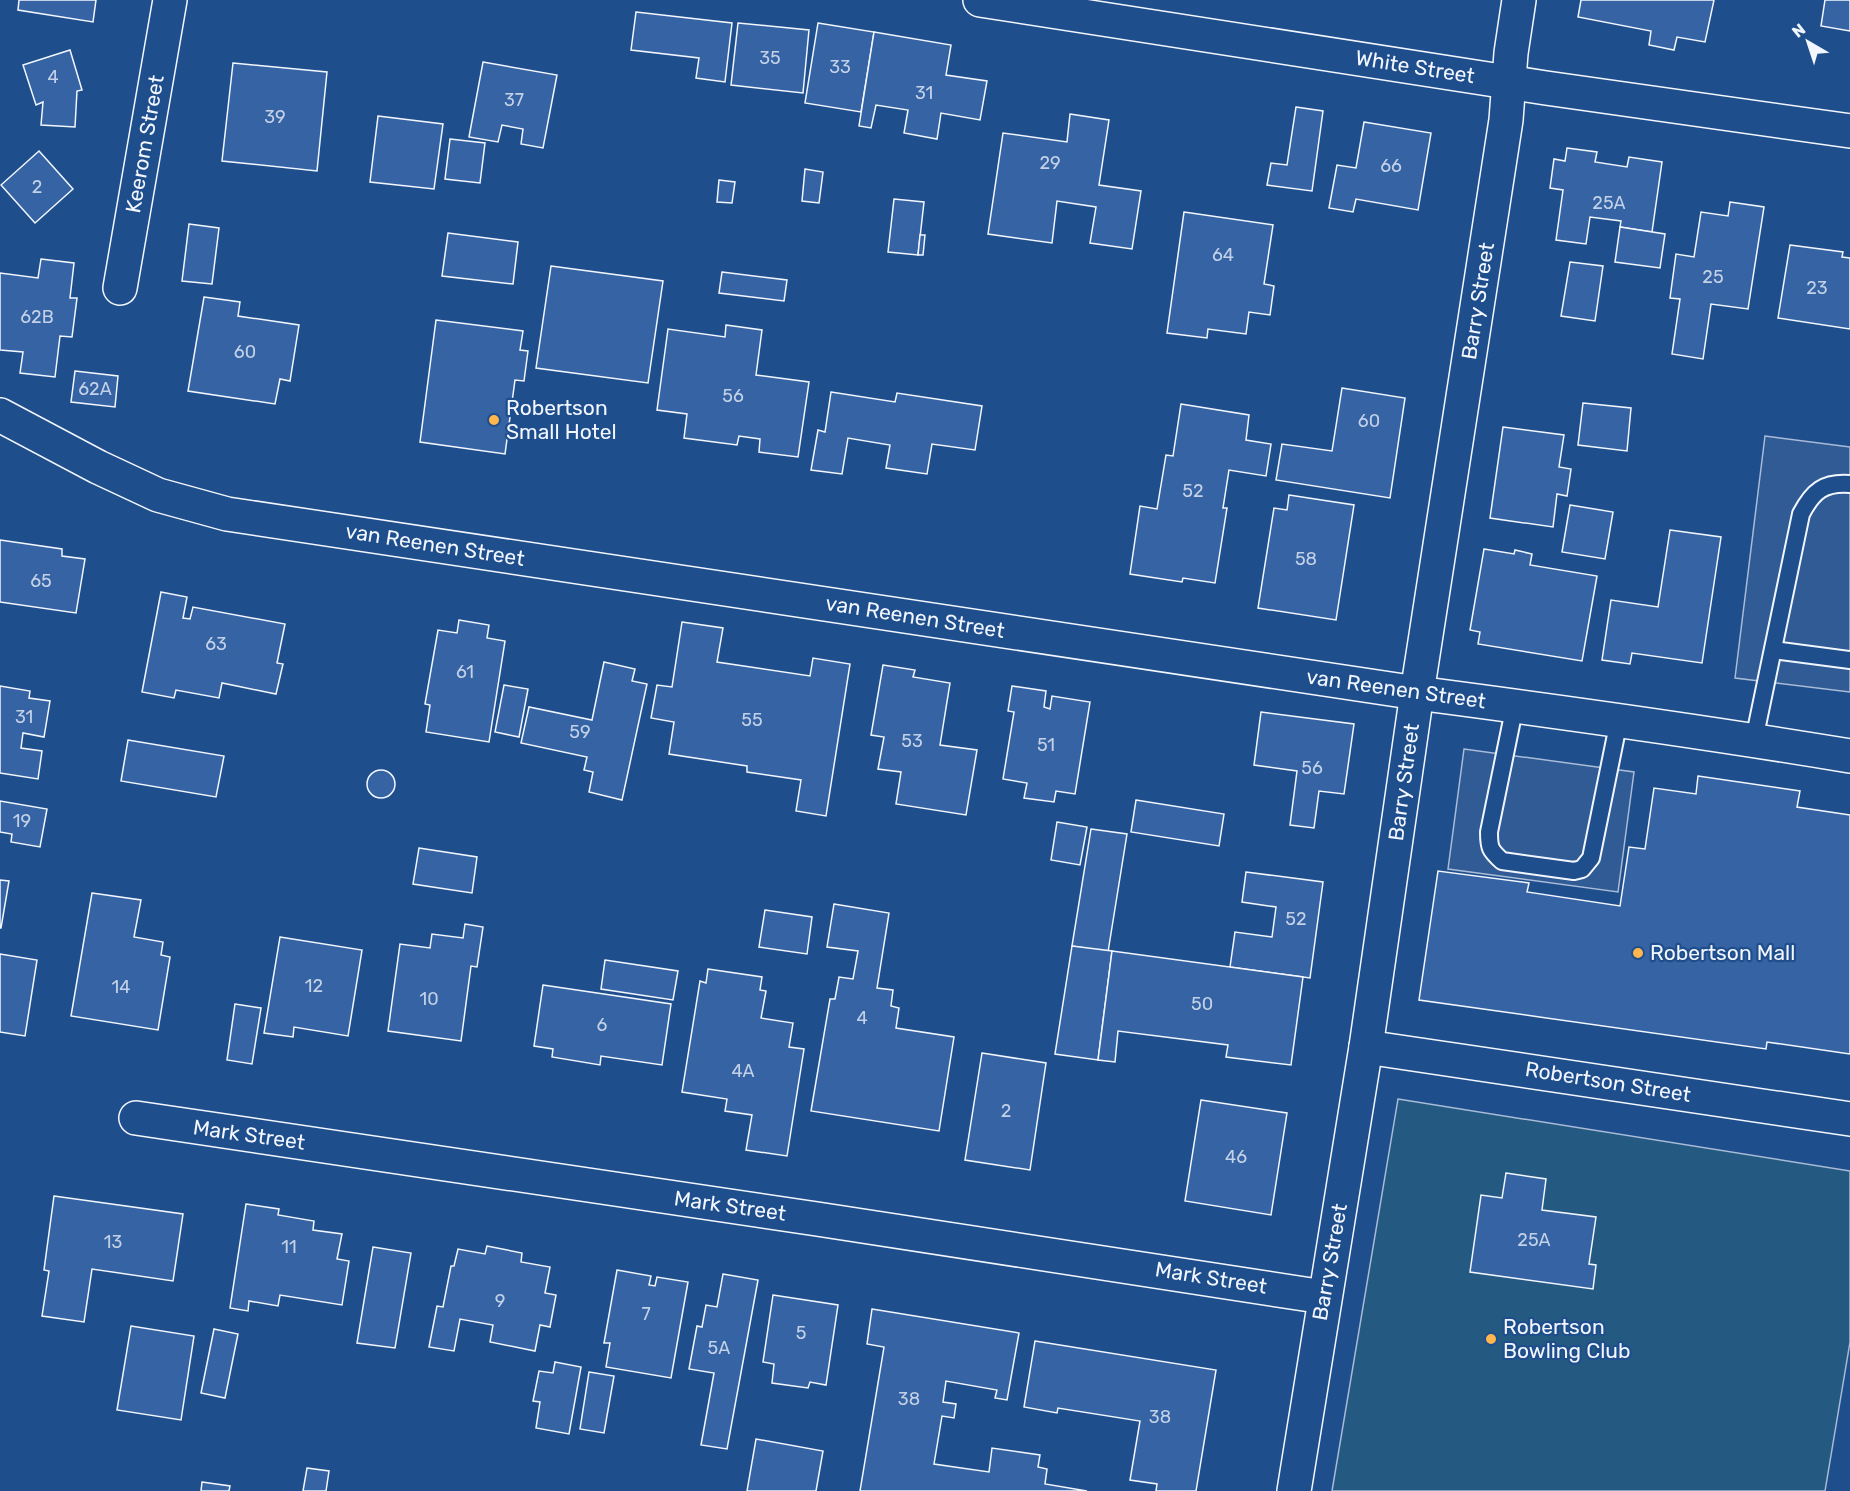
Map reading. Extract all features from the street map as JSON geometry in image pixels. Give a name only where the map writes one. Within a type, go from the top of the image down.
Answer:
[{"type":"street","name":"Keerom Street","points":[[120,288],[170,0]]},
{"type":"street","name":"White Street","points":[[980,0],[1509,82],[1850,131]]},
{"type":"street","name":"Barry Street","points":[[1294,1491],[1366,1047],[1417,693],[1506,120],[1519,0]]},
{"type":"street","name":"van Reenen Street","points":[[0,415],[158,495],[227,514],[1850,756]]},
{"type":"street","name":"Robertson Street","points":[[1366,1047],[1850,1119]]},
{"type":"street","name":"Mark Street","points":[[136,1118],[840,1222],[1324,1297]]},
{"type":"lane","points":[[1754,740],[1801,514],[1809,498],[1817,491],[1833,482],[1850,484]]},
{"type":"lane","points":[[1773,650],[1850,660]]},
{"type":"lane","points":[[1515,705],[1489,847],[1503,861],[1574,872],[1582,869],[1591,858],[1619,720]]},
{"type":"shaded area","points":[[1765,436],[1850,447],[1850,692],[1735,678]]},
{"type":"shaded area","points":[[1464,749],[1634,772],[1618,892],[1448,869]]},
{"type":"shaded area","points":[[1398,1099],[1850,1171],[1850,1342],[1825,1491],[1332,1491]]},
{"type":"building","points":[[19,0],[96,0],[93,22],[18,10]]},
{"type":"building","points":[[1581,0],[1714,0],[1705,42],[1677,37],[1674,50],[1649,45],[1651,31],[1578,17]]},
{"type":"building","points":[[1825,0],[1850,0],[1850,31],[1821,26]]},
{"type":"building","points":[[636,12],[732,23],[725,82],[696,78],[699,58],[631,50]]},
{"type":"building","points":[[738,23],[809,30],[803,93],[731,85]]},
{"type":"building","points":[[818,23],[874,32],[861,112],[805,103]]},
{"type":"building","points":[[874,32],[951,45],[946,75],[987,81],[980,120],[941,113],[937,139],[904,133],[908,110],[876,105],[871,128],[859,126]]},
{"type":"building","points":[[70,50],[82,90],[77,91],[75,127],[41,125],[43,102],[36,105],[23,65]]},
{"type":"building","points":[[483,62],[557,75],[543,148],[521,144],[523,129],[502,125],[498,142],[469,137]]},
{"type":"building","points":[[233,63],[327,72],[317,171],[222,161]]},
{"type":"building","points":[[1296,107],[1323,111],[1312,191],[1267,185],[1271,163],[1287,165]]},
{"type":"building","points":[[1070,114],[1109,120],[1099,185],[1141,191],[1132,249],[1090,243],[1096,207],[1057,201],[1052,243],[988,234],[1003,133],[1067,142]]},
{"type":"building","points":[[378,116],[443,124],[434,189],[370,182]]},
{"type":"building","points":[[1364,122],[1431,133],[1418,210],[1356,199],[1353,212],[1329,208],[1337,165],[1356,168]]},
{"type":"building","points":[[450,139],[485,143],[480,183],[445,179]]},
{"type":"building","points":[[1567,148],[1597,152],[1595,162],[1627,167],[1629,157],[1662,162],[1652,232],[1620,227],[1621,221],[1590,217],[1586,244],[1556,240],[1563,190],[1550,188],[1554,159],[1565,161]]},
{"type":"building","points":[[39,151],[73,189],[35,223],[1,185]]},
{"type":"building","points":[[805,169],[823,172],[819,203],[802,201]]},
{"type":"building","points":[[719,180],[735,182],[732,203],[717,202]]},
{"type":"building","points":[[894,199],[924,202],[918,255],[888,252]]},
{"type":"building","points":[[1730,202],[1764,207],[1748,309],[1711,304],[1703,359],[1672,354],[1680,299],[1670,298],[1676,254],[1694,257],[1701,212],[1728,216]]},
{"type":"building","points":[[1184,212],[1273,225],[1264,284],[1274,286],[1270,315],[1249,312],[1246,334],[1208,329],[1207,338],[1167,333]]},
{"type":"building","points":[[189,224],[219,228],[212,284],[182,281]]},
{"type":"building","points":[[1620,227],[1665,234],[1660,268],[1615,262]]},
{"type":"building","points":[[448,233],[518,242],[513,284],[442,276]]},
{"type":"building","points":[[920,235],[925,235],[923,255],[918,255]]},
{"type":"building","points":[[1790,245],[1843,252],[1842,257],[1850,258],[1850,329],[1778,318]]},
{"type":"building","points":[[41,259],[74,263],[70,298],[77,298],[72,337],[60,336],[55,377],[20,373],[23,352],[0,350],[0,273],[38,278]]},
{"type":"building","points":[[1570,262],[1603,266],[1595,321],[1561,316]]},
{"type":"building","points":[[551,266],[663,281],[648,383],[536,368]]},
{"type":"building","points":[[722,272],[787,280],[784,301],[719,293]]},
{"type":"building","points":[[204,297],[240,302],[238,316],[299,325],[290,381],[280,379],[275,404],[188,391]]},
{"type":"building","points":[[436,320],[523,331],[520,350],[528,351],[524,381],[515,380],[505,454],[420,442]]},
{"type":"building","points":[[726,325],[762,330],[756,375],[809,382],[798,457],[759,452],[760,439],[739,436],[737,445],[684,438],[687,414],[657,410],[668,329],[725,337]]},
{"type":"building","points":[[75,371],[118,376],[115,407],[71,402]]},
{"type":"building","points":[[1342,388],[1405,398],[1390,498],[1276,480],[1282,444],[1332,451]]},
{"type":"building","points":[[831,392],[895,402],[897,393],[982,406],[975,450],[932,444],[927,474],[886,468],[890,445],[848,438],[842,474],[811,470],[818,430],[825,432]]},
{"type":"building","points":[[1583,403],[1631,408],[1627,451],[1578,445]]},
{"type":"building","points":[[1181,404],[1249,415],[1246,440],[1271,444],[1266,476],[1229,470],[1223,508],[1227,508],[1215,583],[1183,578],[1182,582],[1130,574],[1140,506],[1157,509],[1166,455],[1173,456]]},
{"type":"building","points":[[1503,427],[1564,435],[1559,467],[1571,469],[1567,496],[1557,494],[1553,527],[1490,518]]},
{"type":"building","points":[[1289,495],[1354,505],[1336,620],[1258,608],[1274,508],[1287,510]]},
{"type":"building","points":[[1570,505],[1613,512],[1605,559],[1562,552]]},
{"type":"building","points":[[1670,530],[1721,537],[1702,663],[1632,653],[1630,664],[1602,660],[1611,600],[1658,607]]},
{"type":"building","points":[[0,540],[62,549],[62,556],[85,559],[76,613],[0,602]]},
{"type":"building","points":[[1484,549],[1514,554],[1515,550],[1532,554],[1530,565],[1597,576],[1582,661],[1478,644],[1480,632],[1470,630]]},
{"type":"building","points":[[161,592],[187,597],[183,618],[190,619],[193,607],[285,624],[277,663],[283,664],[276,694],[222,683],[219,698],[176,690],[174,698],[142,692]]},
{"type":"building","points":[[459,620],[489,625],[487,638],[505,641],[489,742],[426,732],[430,705],[425,704],[438,630],[457,633]]},
{"type":"building","points":[[682,622],[723,628],[717,662],[810,676],[813,658],[850,664],[826,816],[796,811],[801,780],[747,772],[747,766],[669,754],[674,722],[651,718],[657,685],[672,687]]},
{"type":"building","points":[[604,662],[635,669],[632,681],[647,684],[622,800],[589,792],[593,772],[584,770],[587,757],[521,743],[529,707],[592,720]]},
{"type":"building","points":[[883,665],[915,670],[913,677],[950,683],[940,745],[977,750],[966,815],[896,804],[901,772],[878,769],[884,737],[871,735]]},
{"type":"building","points":[[504,685],[528,689],[519,737],[495,732]]},
{"type":"building","points":[[0,686],[30,691],[29,698],[50,701],[44,737],[23,733],[21,748],[42,751],[38,779],[0,773]]},
{"type":"building","points":[[1012,686],[1046,691],[1044,707],[1050,709],[1052,696],[1090,702],[1075,794],[1056,791],[1054,802],[1024,798],[1027,783],[1003,779],[1014,712],[1008,711]]},
{"type":"building","points":[[1261,712],[1354,724],[1344,794],[1319,791],[1314,828],[1290,825],[1297,771],[1254,765]]},
{"type":"building","points":[[128,740],[224,756],[216,797],[121,781]]},
{"type":"building","points":[[381,770],[391,774],[395,784],[391,794],[381,798],[371,794],[367,784],[371,774]]},
{"type":"building","name":"Robertson Mall","points":[[1698,776],[1800,791],[1797,807],[1850,815],[1850,1054],[1767,1042],[1766,1049],[1419,1000],[1438,871],[1529,883],[1527,892],[1620,906],[1629,847],[1645,849],[1654,788],[1696,794]]},
{"type":"building","points":[[1136,800],[1224,814],[1219,846],[1131,832]]},
{"type":"building","points":[[0,801],[47,809],[40,847],[11,842],[12,834],[0,832]]},
{"type":"building","points":[[1057,822],[1087,827],[1080,865],[1051,860]]},
{"type":"building","points":[[1091,829],[1127,834],[1108,952],[1072,946]]},
{"type":"building","points":[[419,848],[477,857],[472,893],[413,884]]},
{"type":"building","points":[[1246,872],[1323,882],[1310,978],[1230,967],[1235,932],[1272,937],[1276,907],[1242,902]]},
{"type":"building","points":[[0,880],[9,881],[1,928],[0,928]]},
{"type":"building","points":[[92,893],[141,900],[134,937],[163,942],[161,955],[170,957],[158,1030],[71,1016]]},
{"type":"building","points":[[834,904],[889,913],[877,988],[893,990],[891,1006],[899,1008],[896,1028],[954,1037],[939,1131],[811,1111],[830,999],[835,999],[839,977],[853,979],[858,951],[827,947]]},
{"type":"building","points":[[765,910],[812,917],[807,954],[759,947]]},
{"type":"building","points":[[465,924],[483,927],[477,967],[471,966],[461,1041],[388,1031],[400,944],[430,948],[432,934],[463,938]]},
{"type":"building","points":[[280,937],[362,950],[348,1036],[294,1027],[293,1037],[264,1033]]},
{"type":"building","points":[[1072,946],[1112,951],[1098,1060],[1055,1054]]},
{"type":"building","points":[[1112,951],[1303,977],[1291,1065],[1226,1057],[1228,1045],[1118,1031],[1115,1062],[1098,1060]]},
{"type":"building","points":[[0,954],[37,960],[25,1036],[0,1032]]},
{"type":"building","points":[[605,960],[678,971],[673,1000],[601,989]]},
{"type":"building","points":[[708,969],[762,977],[760,990],[766,991],[761,1018],[793,1023],[789,1047],[804,1049],[787,1156],[746,1150],[752,1115],[725,1111],[727,1099],[682,1092],[700,981],[706,983]]},
{"type":"building","points":[[543,985],[671,1004],[662,1065],[601,1056],[600,1065],[552,1057],[553,1049],[534,1046]]},
{"type":"building","points":[[235,1004],[261,1008],[252,1064],[227,1060]]},
{"type":"building","points":[[982,1053],[1046,1063],[1030,1170],[965,1160]]},
{"type":"building","points":[[1201,1100],[1287,1113],[1271,1215],[1185,1201]]},
{"type":"building","points":[[1506,1173],[1546,1179],[1542,1210],[1596,1217],[1589,1264],[1596,1265],[1593,1289],[1470,1272],[1481,1195],[1502,1198]]},
{"type":"building","points":[[54,1196],[183,1214],[173,1281],[92,1269],[84,1322],[42,1316],[49,1271],[44,1270]]},
{"type":"building","points":[[246,1204],[279,1209],[278,1215],[314,1221],[313,1230],[342,1234],[337,1259],[349,1261],[342,1305],[280,1295],[278,1306],[249,1301],[248,1311],[230,1308]]},
{"type":"building","points":[[487,1246],[522,1253],[521,1262],[550,1267],[545,1293],[556,1295],[550,1327],[540,1325],[535,1351],[490,1342],[493,1325],[460,1319],[454,1351],[429,1347],[437,1306],[443,1307],[451,1266],[454,1266],[458,1249],[485,1254]]},
{"type":"building","points":[[373,1247],[411,1253],[395,1348],[357,1343]]},
{"type":"building","points":[[617,1270],[651,1276],[649,1285],[655,1286],[657,1277],[688,1282],[671,1378],[606,1367],[610,1343],[604,1343]]},
{"type":"building","points":[[723,1274],[758,1280],[727,1449],[701,1445],[714,1373],[689,1369],[697,1326],[702,1327],[706,1305],[717,1307]]},
{"type":"building","points":[[773,1295],[838,1305],[826,1385],[810,1382],[808,1388],[772,1383],[774,1364],[763,1362]]},
{"type":"building","points":[[872,1309],[1019,1333],[1007,1400],[995,1398],[997,1390],[946,1381],[943,1402],[956,1404],[954,1418],[942,1416],[934,1464],[989,1472],[992,1448],[1040,1455],[1038,1467],[1047,1469],[1045,1484],[1087,1491],[860,1491],[884,1347],[867,1344]]},
{"type":"building","points":[[131,1326],[194,1336],[181,1420],[117,1410]]},
{"type":"building","points":[[214,1329],[238,1334],[225,1398],[201,1393]]},
{"type":"building","points":[[1035,1341],[1216,1370],[1196,1491],[1156,1491],[1157,1484],[1130,1480],[1140,1421],[1058,1408],[1057,1413],[1024,1407]]},
{"type":"building","points":[[555,1362],[581,1367],[569,1434],[536,1428],[540,1402],[533,1401],[539,1371],[553,1373]]},
{"type":"building","points":[[589,1372],[614,1376],[604,1433],[580,1429]]},
{"type":"building","points":[[756,1439],[823,1451],[816,1491],[747,1491]]},
{"type":"building","points":[[307,1468],[329,1471],[326,1491],[303,1491]]},
{"type":"building","points":[[202,1482],[230,1486],[229,1491],[201,1491]]},
{"type":"place","name":"Robertson Small Hotel","points":[[494,420]]},
{"type":"place","name":"Robertson Mall","points":[[1638,953]]},
{"type":"place","name":"Robertson Bowling Club","points":[[1491,1339]]}]
